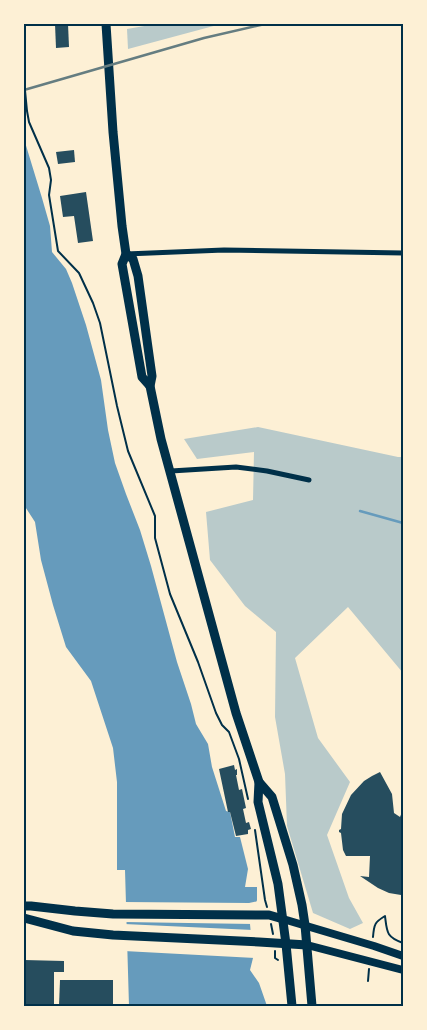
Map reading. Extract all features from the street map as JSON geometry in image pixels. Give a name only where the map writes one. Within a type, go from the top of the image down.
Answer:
[{"type":"main road","points":[[106,24],[112,132],[126,254],[122,264],[142,377],[150,386]]},
{"type":"main road","points":[[126,254],[133,259],[138,276],[152,376],[150,386],[162,439],[236,713],[260,782],[272,797],[293,865],[305,925],[312,1006]]},
{"type":"main road","points":[[260,782],[258,802],[278,884],[292,1006]]},
{"type":"main road","points":[[24,906],[113,914],[269,916],[305,925],[403,956]]},
{"type":"main road","points":[[24,918],[73,931],[113,935],[307,946],[403,970]]},
{"type":"street","points":[[126,254],[224,250],[403,252]]},
{"type":"street","points":[[170,471],[236,467],[309,480]]},
{"type":"path","points":[[24,80],[29,122],[49,168],[51,180],[49,196],[58,251],[79,274],[100,323],[128,450],[155,516],[155,538],[170,594],[198,662],[216,713],[222,725],[229,732],[239,759],[248,800]]},
{"type":"path","points":[[254,828],[265,901]]},
{"type":"path","points":[[379,920],[386,916],[387,931],[390,937],[403,942]]},
{"type":"path","points":[[271,924],[272,929]]},
{"type":"shaded area","points":[[156,24],[221,24],[128,49],[127,29]]},
{"type":"shaded area","points":[[258,427],[403,457],[403,673],[348,607],[295,658],[318,738],[350,782],[327,835],[349,898],[363,923],[350,929],[313,913],[287,826],[285,774],[275,717],[276,632],[245,606],[210,560],[206,512],[253,500],[254,452],[197,459],[184,439]]},
{"type":"water","points":[[24,139],[50,226],[52,252],[66,269],[86,325],[101,380],[115,463],[140,530],[196,724],[208,744],[212,767],[226,811],[230,812],[235,837],[240,837],[248,869],[245,887],[257,887],[257,900],[250,924],[253,958],[250,970],[259,983],[267,1006],[129,1006],[125,870],[117,870],[117,782],[113,748],[91,681],[66,647],[41,560],[35,522],[24,505]]},
{"type":"pier","points":[[259,901],[253,924],[124,922],[123,902],[249,903]]},
{"type":"pier","points":[[124,924],[253,930],[255,958],[124,951]]},
{"type":"building","points":[[55,24],[68,24],[69,47],[56,48]]},
{"type":"building","points":[[74,150],[75,162],[58,164],[56,152]]},
{"type":"building","points":[[86,192],[93,241],[78,243],[74,216],[63,217],[60,196]]},
{"type":"building","points":[[234,765],[235,770],[237,769],[236,775],[239,790],[242,789],[246,808],[243,809],[246,823],[249,822],[251,829],[248,830],[248,834],[236,836],[230,812],[228,812],[219,769]]},
{"type":"building","points":[[380,772],[392,794],[394,813],[400,817],[403,812],[401,895],[389,893],[378,888],[360,876],[369,877],[370,856],[346,856],[343,850],[341,833],[339,832],[342,814],[351,795],[364,781]]},
{"type":"building","points":[[24,960],[64,961],[64,972],[54,972],[54,1006],[24,1006]]},
{"type":"building","points":[[60,980],[113,980],[113,1006],[59,1006]]},
{"type":"waterway","points":[[360,511],[403,523]]},
{"type":"railway","points":[[24,90],[204,38],[265,24]]}]
